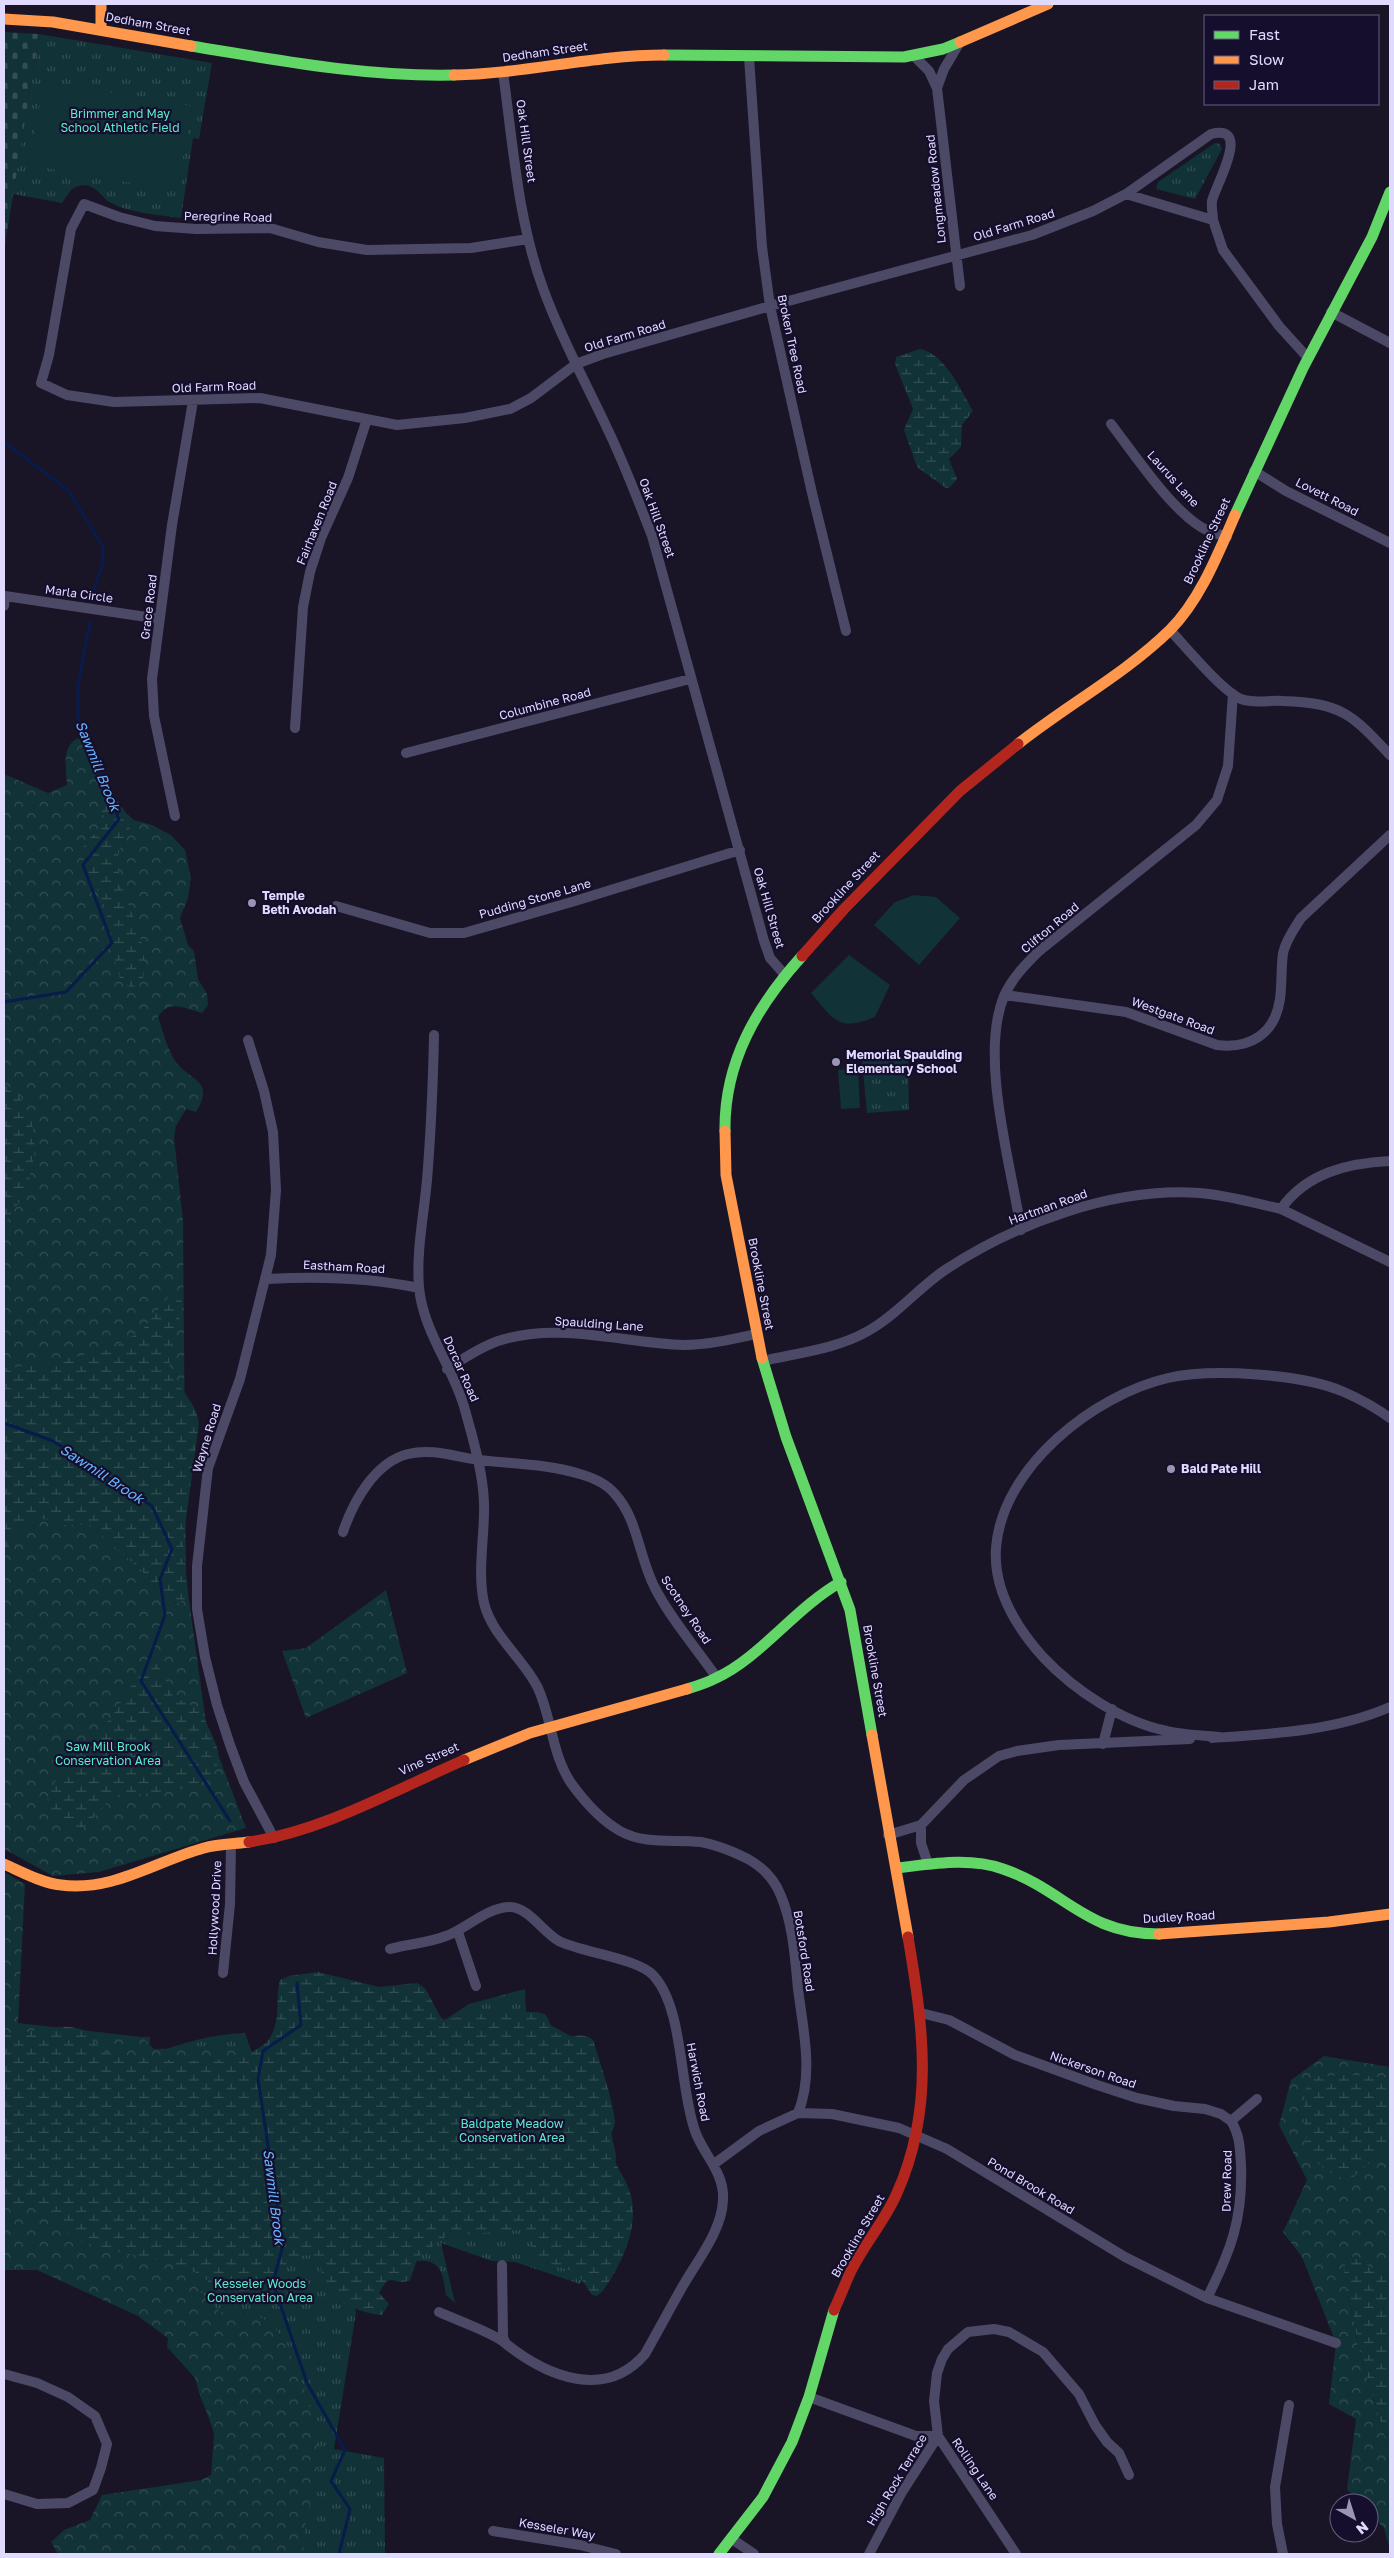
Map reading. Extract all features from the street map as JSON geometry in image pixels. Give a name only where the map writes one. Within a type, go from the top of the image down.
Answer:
[{"type":"main road","points":[[101,4],[101,30]]},
{"type":"main road","name":"Dedham Street","points":[[4,19],[40,20],[359,72],[447,77],[504,72],[621,56],[873,58],[914,56],[960,42],[1048,4]]},
{"type":"main road","name":"Brookline Street","points":[[719,2554],[763,2497],[792,2442],[809,2397],[832,2315],[851,2272],[897,2194],[917,2137],[923,2079],[921,2013],[897,1868],[888,1835],[864,1682],[850,1610],[786,1437],[763,1361],[756,1334],[726,1175],[725,1105],[734,1063],[762,1006],[785,975],[870,882],[960,791],[1038,728],[1128,664],[1170,630],[1202,588],[1227,537],[1254,471],[1308,358],[1380,222],[1390,192]]},
{"type":"main road","name":"Vine Street","points":[[4,1864],[34,1877],[61,1885],[87,1885],[118,1880],[204,1848],[274,1838],[316,1825],[483,1751],[551,1726],[674,1694],[717,1678],[741,1662],[823,1592],[841,1582]]},
{"type":"main road","name":"Dudley Road","points":[[897,1868],[928,1864],[986,1864],[1004,1868],[1084,1917],[1104,1926],[1141,1934],[1308,1924],[1390,1914]]},
{"type":"street","name":"Longmeadow Road","points":[[938,88],[944,69],[960,42]]},
{"type":"street","name":"Longmeadow Road","points":[[914,56],[929,70],[938,88],[960,286]]},
{"type":"street","name":"Broken Tree Road","points":[[749,57],[761,238],[770,306],[812,493],[846,630]]},
{"type":"street","name":"Oak Hill Street","points":[[504,72],[528,239],[544,292],[618,453],[652,536],[684,644],[690,679],[740,850],[764,941],[770,958],[785,975]]},
{"type":"street","name":"Old Farm Road","points":[[49,355],[41,383],[60,393],[114,402],[260,398],[397,425],[427,423],[510,409],[531,398],[576,364],[770,306],[1032,235],[1093,211],[1126,194],[1211,134],[1219,132],[1226,134],[1231,140],[1231,152],[1212,202],[1213,220],[1223,250],[1278,326],[1308,358]]},
{"type":"street","points":[[1126,194],[1213,220]]},
{"type":"street","name":"Peregrine Road","points":[[49,355],[71,229],[84,204],[119,217],[155,226],[196,229],[270,228],[318,242],[367,250],[470,248],[528,239]]},
{"type":"street","points":[[1331,312],[1390,343]]},
{"type":"street","name":"Grace Road","points":[[175,816],[154,716],[152,679],[172,526],[193,401]]},
{"type":"street","name":"Fairhaven Road","points":[[295,728],[303,607],[310,572],[321,538],[348,478],[367,419]]},
{"type":"street","name":"Laurus Lane","points":[[1111,424],[1188,516],[1202,528],[1227,537]]},
{"type":"street","name":"Lovett Road","points":[[1254,471],[1293,494],[1390,543]]},
{"type":"street","name":"Marla Circle","points":[[4,606],[5,596],[160,619]]},
{"type":"street","points":[[1170,630],[1232,694],[1251,701],[1322,703],[1340,710],[1356,722],[1390,755]]},
{"type":"street","name":"Columbine Road","points":[[406,753],[690,679]]},
{"type":"street","name":"Clifton Road","points":[[1021,1230],[1006,1148],[993,1050],[996,1022],[1004,995],[1017,974],[1039,951],[1196,825],[1217,800],[1228,766],[1232,694]]},
{"type":"street","name":"Westgate Road","points":[[1004,995],[1126,1012],[1217,1045],[1233,1047],[1248,1043],[1269,1029],[1275,1020],[1280,1000],[1284,951],[1290,934],[1301,918],[1390,835]]},
{"type":"street","name":"Pudding Stone Lane","points":[[336,906],[430,933],[464,932],[575,901],[740,850]]},
{"type":"street","name":"Dorcar Road","points":[[434,1035],[433,1107],[419,1288],[428,1322],[464,1406],[477,1460],[484,1500],[482,1576],[484,1601],[488,1615],[536,1684],[551,1726]]},
{"type":"street","name":"Wayne Road","points":[[248,1040],[264,1091],[273,1132],[276,1190],[266,1280],[240,1379],[208,1468],[197,1566],[197,1609],[205,1656],[217,1706],[244,1782],[274,1838]]},
{"type":"street","points":[[1281,1210],[1290,1197],[1319,1176],[1343,1167],[1390,1161]]},
{"type":"street","name":"Hartman Road","points":[[763,1361],[837,1343],[867,1332],[890,1317],[944,1271],[978,1249],[1021,1230],[1097,1202],[1156,1194],[1199,1193],[1281,1210],[1390,1262]]},
{"type":"street","name":"Eastham Road","points":[[266,1280],[348,1278],[392,1282],[419,1288]]},
{"type":"street","name":"Spaulding Lane","points":[[447,1369],[498,1341],[547,1333],[587,1334],[684,1344],[714,1342],[756,1334]]},
{"type":"street","points":[[1219,1737],[1167,1732],[1143,1724],[1112,1709],[1082,1690],[1052,1666],[1029,1641],[1015,1620],[1003,1595],[997,1572],[996,1548],[1010,1500],[1033,1463],[1067,1428],[1102,1405],[1135,1388],[1170,1378],[1213,1374],[1258,1375],[1306,1382],[1343,1391],[1390,1418]]},
{"type":"street","name":"Scotney Road","points":[[343,1532],[349,1515],[362,1492],[379,1472],[392,1462],[408,1454],[440,1452],[477,1460],[579,1473],[601,1482],[615,1494],[628,1515],[645,1568],[655,1590],[717,1678]]},
{"type":"street","points":[[888,1835],[921,1825],[964,1780],[999,1756],[1017,1751],[1059,1745],[1279,1734],[1331,1725],[1390,1707]]},
{"type":"street","points":[[1103,1744],[1112,1709]]},
{"type":"street","name":"Botsford Road","points":[[551,1726],[556,1751],[568,1779],[582,1798],[621,1831],[651,1841],[702,1842],[725,1848],[759,1866],[781,1895],[788,1918],[806,2049],[806,2082],[804,2098],[798,2113]]},
{"type":"street","points":[[921,1825],[921,1843],[928,1864]]},
{"type":"street","name":"Hollywood Drive","points":[[223,1973],[230,1904],[230,1844]]},
{"type":"street","name":"Harwich Road","points":[[390,1949],[442,1938],[458,1932],[499,1909],[512,1906],[524,1913],[557,1940],[578,1949],[639,1966],[653,1975],[669,2002],[689,2112],[705,2152],[714,2164],[722,2184],[724,2198],[721,2214],[708,2242],[656,2335],[634,2366],[604,2379],[585,2381],[568,2379],[525,2357],[505,2342],[439,2312]]},
{"type":"street","points":[[458,1932],[476,1986]]},
{"type":"street","name":"Nickerson Road","points":[[921,2013],[949,2020],[1015,2055],[1097,2085],[1137,2098],[1174,2106],[1205,2109],[1221,2114],[1231,2121]]},
{"type":"street","points":[[1231,2121],[1257,2100]]},
{"type":"street","name":"Pond Brook Road","points":[[714,2164],[759,2131],[798,2113],[832,2114],[899,2128],[947,2149],[1125,2257],[1207,2298],[1336,2344]]},
{"type":"street","name":"Drew Road","points":[[1207,2298],[1233,2239],[1240,2212],[1240,2147],[1237,2130],[1231,2121]]},
{"type":"street","points":[[502,2265],[503,2336],[505,2342]]},
{"type":"street","name":"High Rock Terrace","points":[[869,2554],[902,2492],[938,2436],[934,2401],[937,2373],[942,2359],[957,2341],[968,2332],[994,2329],[1009,2332],[1043,2352],[1079,2394],[1095,2425],[1107,2442],[1120,2454],[1129,2475]]},
{"type":"street","points":[[4,2374],[29,2380],[68,2397],[95,2416],[106,2444],[101,2468],[93,2490],[68,2503],[38,2504],[4,2494]]},
{"type":"street","name":"Rolling Lane","points":[[809,2397],[916,2436],[938,2436],[1016,2554]]},
{"type":"street","points":[[1283,2554],[1275,2487],[1289,2405]]},
{"type":"street","name":"Kesseler Way","points":[[493,2531],[580,2545],[616,2554]]},
{"type":"street","points":[[732,2539],[754,2554]]},
{"type":"green space","points":[[4,32],[39,34],[4,251]]},
{"type":"green space","name":"Brimmer and May School Athletic Field","points":[[39,34],[212,63],[199,139],[193,138],[181,218],[127,209],[111,203],[95,189],[87,185],[71,190],[62,203],[13,194]]},
{"type":"green space","points":[[44,81],[192,106],[177,191],[29,165]]},
{"type":"green space","points":[[1215,143],[1220,144],[1222,149],[1195,199],[1156,189],[1158,182]]},
{"type":"green space","points":[[920,349],[929,352],[945,365],[958,383],[973,411],[962,425],[961,447],[949,459],[957,479],[950,487],[946,488],[917,467],[904,430],[913,409],[895,364],[896,357]]},
{"type":"green space","name":"Saw Mill Brook Conservation Area","points":[[91,735],[93,758],[99,764],[112,800],[134,820],[152,825],[171,835],[185,850],[191,878],[188,898],[180,918],[188,945],[194,951],[198,979],[207,994],[208,1005],[202,1013],[177,1006],[167,1008],[158,1017],[173,1057],[181,1068],[198,1082],[202,1087],[203,1093],[196,1112],[186,1109],[176,1126],[174,1137],[183,1221],[186,1579],[206,1723],[246,1828],[99,1872],[53,1876],[4,1849],[4,774],[48,793],[67,785],[66,760],[69,746],[81,737]]},
{"type":"green space","points":[[103,787],[121,806],[130,822],[129,832],[120,848],[118,866],[143,949],[143,978],[133,987],[127,986],[120,979],[112,948],[107,941],[107,910],[84,864],[82,849],[89,839],[106,823],[98,800]]},
{"type":"green space","points":[[914,895],[936,897],[960,918],[919,965],[874,925],[895,902]]},
{"type":"green space","points":[[849,955],[890,985],[875,1017],[853,1023],[845,1023],[838,1021],[832,1016],[811,993]]},
{"type":"green space","points":[[908,1056],[909,1110],[867,1113],[862,1060]]},
{"type":"green space","points":[[858,1068],[860,1108],[841,1109],[838,1070]]},
{"type":"green space","points":[[4,1083],[19,1096],[29,1113],[34,1131],[34,1151],[25,1191],[16,1208],[4,1223]]},
{"type":"green space","points":[[175,1296],[181,1300],[182,1308],[171,1348],[170,1369],[194,1406],[199,1424],[183,1541],[188,1592],[184,1600],[174,1605],[162,1600],[143,1572],[90,1525],[66,1525],[43,1519],[28,1523],[16,1534],[8,1549],[4,1563],[4,1368],[38,1365],[112,1349],[143,1329],[168,1297]]},
{"type":"green space","points":[[386,1590],[407,1673],[306,1718],[282,1651],[306,1648]]},
{"type":"green space","points":[[157,1663],[173,1696],[198,1709],[203,1715],[217,1748],[219,1756],[217,1764],[213,1772],[204,1780],[190,1788],[112,1798],[79,1833],[74,1833],[61,1823],[49,1808],[47,1798],[51,1788],[66,1766],[111,1718],[139,1674]]},
{"type":"green space","points":[[4,1872],[25,1884],[18,2023],[142,2037],[154,2049],[231,2047],[256,2062],[182,2266],[192,2283],[220,2312],[241,2313],[268,2321],[282,2338],[291,2355],[307,2396],[317,2438],[319,2457],[318,2472],[304,2534],[304,2554],[58,2554],[51,2542],[64,2530],[90,2520],[102,2495],[201,2480],[211,2475],[214,2433],[195,2378],[167,2347],[168,2338],[138,2316],[37,2270],[4,2270]]},
{"type":"green space","points":[[318,1972],[379,1987],[417,1983],[425,1988],[444,2020],[488,2011],[537,2012],[545,2014],[553,2029],[560,2035],[585,2036],[593,2040],[615,2121],[610,2140],[611,2150],[629,2189],[633,2209],[633,2221],[627,2247],[616,2271],[602,2292],[597,2296],[592,2295],[577,2273],[544,2261],[535,2254],[529,2239],[520,2230],[446,2236],[418,2257],[410,2280],[399,2282],[390,2280],[383,2286],[379,2293],[389,2304],[382,2315],[359,2310],[336,2298],[323,2281],[319,2260],[312,2255],[300,2256],[289,2263],[277,2279],[258,2295],[233,2298],[220,2292],[200,2274],[155,2259],[108,2250],[79,2241],[33,2205],[4,2204],[4,2035],[45,2028],[67,2027],[85,2031],[107,2053],[194,2061],[241,2055],[259,2048],[271,2036],[276,2022],[280,1980],[289,1976]]},
{"type":"green space","points":[[525,1989],[526,2012],[593,2048],[616,2155],[614,2226],[580,2284],[515,2262],[492,2261],[441,2243],[455,2303],[446,2295],[440,2270],[437,2266],[426,2261],[417,2261],[349,2277],[356,2313],[334,2449],[384,2458],[385,2554],[232,2554],[225,2459],[199,2393],[189,2352],[136,2037],[150,2037],[149,2055],[197,2040],[220,2035],[245,2033],[263,2084],[437,2025],[469,2004]]},
{"type":"green space","points":[[1324,2056],[1390,2067],[1390,2278],[1351,2256],[1347,2295],[1354,2318],[1358,2346],[1390,2453],[1390,2550],[1384,2528],[1379,2523],[1379,2493],[1351,2493],[1347,2489],[1356,2419],[1329,2404],[1336,2343],[1302,2257],[1283,2232],[1307,2180],[1279,2125],[1291,2080]]},
{"type":"green space","points":[[1356,2075],[1390,2078],[1390,2148],[1378,2155],[1356,2175],[1348,2179],[1330,2172],[1315,2160],[1305,2132],[1304,2107],[1307,2086],[1311,2078]]},
{"type":"green space","points":[[1351,2256],[1390,2278],[1390,2453],[1358,2346],[1354,2318],[1347,2295],[1344,2276],[1345,2264]]},
{"type":"waterway","name":"Sawmill Brook","points":[[4,442],[68,490],[103,547],[103,563],[94,590]]},
{"type":"waterway","name":"Sawmill Brook","points":[[4,1002],[66,992],[112,943],[83,865],[119,819],[78,719],[78,685],[90,622]]},
{"type":"waterway","name":"Sawmill Brook","points":[[4,1423],[53,1441],[152,1506],[172,1549],[160,1579],[165,1615],[141,1681],[230,1821]]},
{"type":"waterway","name":"Sawmill Brook","points":[[297,1983],[301,2025],[263,2051],[258,2079],[283,2245],[273,2283],[307,2383],[345,2450],[331,2481],[350,2509],[339,2554]]},
{"type":"traffic: fast","points":[[664,55],[904,57],[943,49],[960,42]]},
{"type":"traffic: fast","points":[[191,46],[289,62],[355,70],[421,75],[454,75]]},
{"type":"traffic: fast","points":[[1235,515],[1303,368],[1372,237],[1390,192]]},
{"type":"traffic: fast","points":[[725,1131],[726,1106],[730,1082],[746,1036],[771,995],[802,956]]},
{"type":"traffic: fast","points":[[762,1358],[786,1437],[850,1610],[872,1735]]},
{"type":"traffic: fast","points":[[687,1689],[709,1681],[748,1658],[809,1605],[841,1582]]},
{"type":"traffic: fast","points":[[897,1868],[950,1862],[990,1865],[1024,1878],[1093,1919],[1112,1927],[1134,1932],[1159,1934]]},
{"type":"traffic: fast","points":[[719,2554],[763,2497],[792,2442],[809,2397],[834,2310]]},
{"type":"traffic: slow","points":[[101,4],[101,30]]},
{"type":"traffic: slow","points":[[960,42],[1048,4]]},
{"type":"traffic: slow","points":[[4,19],[53,22],[191,46]]},
{"type":"traffic: slow","points":[[454,75],[480,74],[611,58],[664,55]]},
{"type":"traffic: slow","points":[[1018,744],[1134,661],[1170,630],[1181,618],[1199,591],[1215,561],[1235,515]]},
{"type":"traffic: slow","points":[[725,1131],[726,1175],[762,1358]]},
{"type":"traffic: slow","points":[[464,1760],[530,1733],[687,1689]]},
{"type":"traffic: slow","points":[[872,1735],[908,1937]]},
{"type":"traffic: slow","points":[[4,1864],[47,1882],[80,1886],[116,1880],[204,1848],[249,1842]]},
{"type":"traffic: slow","points":[[1159,1934],[1329,1922],[1390,1914]]},
{"type":"traffic: jam","points":[[802,956],[844,909],[960,791],[1018,744]]},
{"type":"traffic: jam","points":[[249,1842],[277,1837],[331,1819],[464,1760]]},
{"type":"traffic: jam","points":[[834,2310],[856,2261],[887,2213],[897,2193],[909,2161],[917,2130],[921,2098],[921,2034],[908,1937]]},
{"type":"place","name":"Temple Beth Avodah","points":[[252,903]]},
{"type":"place","name":"Memorial Spaulding Elementary School","points":[[836,1062]]},
{"type":"place","name":"Bald Pate Hill","points":[[1171,1469]]},
{"type":"park label","name":"Baldpate Meadow Conservation Area","points":[[512,2131]]},
{"type":"park label","name":"Kesseler Woods Conservation Area","points":[[260,2291]]}]
